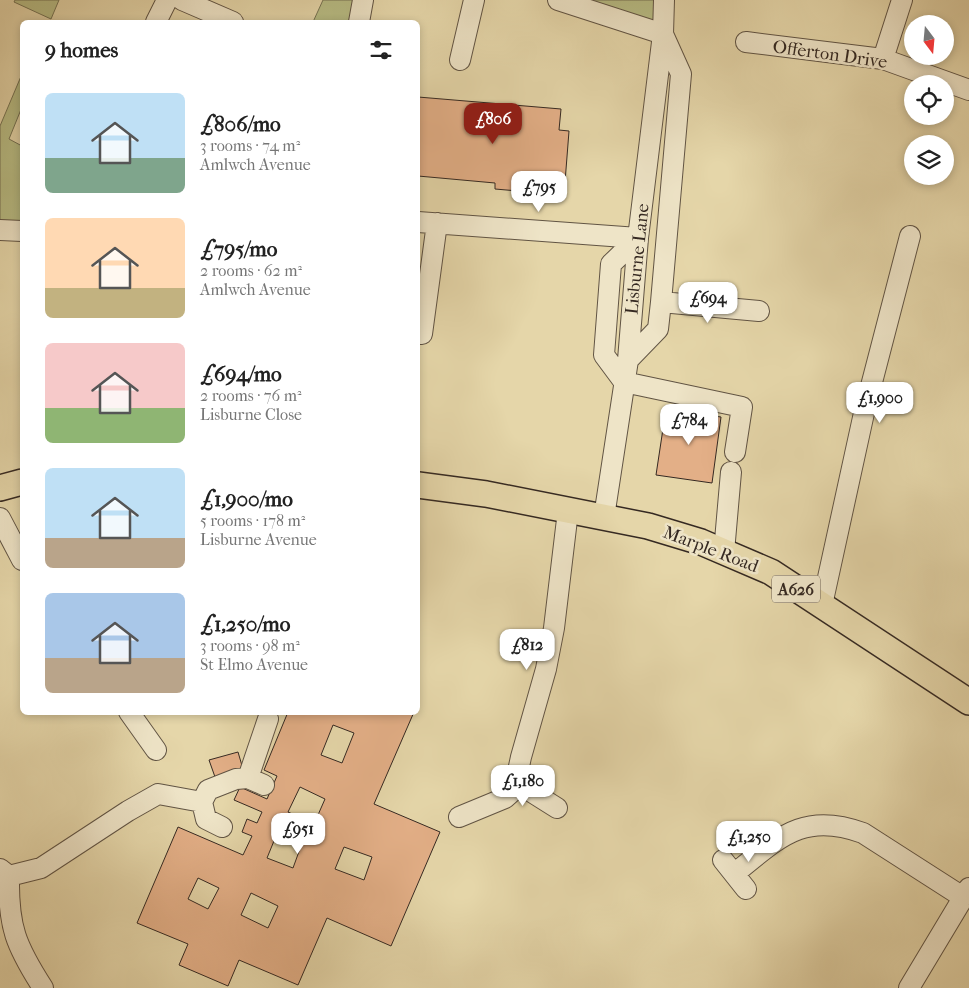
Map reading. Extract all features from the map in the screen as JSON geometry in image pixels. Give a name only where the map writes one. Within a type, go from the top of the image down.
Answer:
[{"type":"main road","points":[[0,488],[20,483]]},
{"type":"main road","name":"Marple Road","points":[[420,485],[486,494],[604,517],[648,526],[701,542],[770,572],[969,702]]},
{"type":"street","points":[[157,20],[167,0]]},
{"type":"street","points":[[182,0],[228,20]]},
{"type":"street","points":[[359,20],[363,0]]},
{"type":"street","points":[[460,60],[474,0]]},
{"type":"street","points":[[558,0],[663,34],[681,74],[658,329],[628,360]]},
{"type":"street","name":"Lisburne Lane","points":[[604,517],[628,360],[638,238],[663,34],[664,0]]},
{"type":"street","points":[[883,59],[902,0]]},
{"type":"street","name":"Offerton Drive","points":[[746,42],[883,59],[969,90]]},
{"type":"street","points":[[420,222],[638,238]]},
{"type":"street","points":[[420,334],[422,334],[437,223]]},
{"type":"street","points":[[0,230],[20,230]]},
{"type":"street","points":[[822,605],[864,413],[910,236]]},
{"type":"street","points":[[638,238],[611,264],[604,355],[624,382],[742,407],[735,452]]},
{"type":"street","points":[[661,302],[759,311]]},
{"type":"street","points":[[724,552],[731,472]]},
{"type":"street","points":[[459,817],[505,798],[514,790],[521,757],[546,669],[554,628],[568,511]]},
{"type":"street","points":[[0,518],[20,556]]},
{"type":"street","points":[[131,715],[156,750]]},
{"type":"street","points":[[222,827],[206,818],[202,802],[208,790],[236,779],[256,782],[268,719]]},
{"type":"street","points":[[517,775],[530,791],[557,808]]},
{"type":"street","points":[[43,988],[24,958],[12,929],[5,873],[41,868],[128,811],[158,794],[202,802]]},
{"type":"street","points":[[735,874],[780,837],[799,828],[816,824],[832,825],[847,827],[863,833],[955,892],[967,892]]},
{"type":"street","points":[[909,988],[967,892]]},
{"type":"green space","points":[[15,0],[59,0],[51,19],[14,2]]},
{"type":"green space","points":[[323,0],[363,0],[359,20],[314,20]]},
{"type":"green space","points":[[558,0],[664,0],[663,34]]},
{"type":"green space","points":[[20,79],[20,112],[9,139],[20,145],[20,231],[0,230],[0,126]]},
{"type":"building","points":[[420,97],[561,109],[559,130],[569,131],[564,195],[495,189],[495,183],[420,176]]},
{"type":"building","points":[[666,409],[721,417],[712,483],[656,475]]},
{"type":"building","points":[[287,715],[413,715],[374,804],[440,832],[391,946],[327,918],[298,985],[239,960],[228,986],[179,965],[188,944],[137,923],[178,827],[243,855],[252,836],[242,832],[247,819],[257,823],[262,812],[234,800],[240,787],[267,799],[277,776],[264,770]],"holes":[[[333,725],[354,733],[342,763],[321,755]],[[300,787],[325,799],[314,824],[288,812]],[[276,836],[301,846],[293,868],[267,858]],[[344,847],[372,857],[364,880],[335,869]],[[198,878],[219,888],[208,909],[188,899]],[[251,893],[278,906],[268,928],[241,915]]]},
{"type":"building","points":[[238,752],[243,769],[215,777],[209,760]]}]
